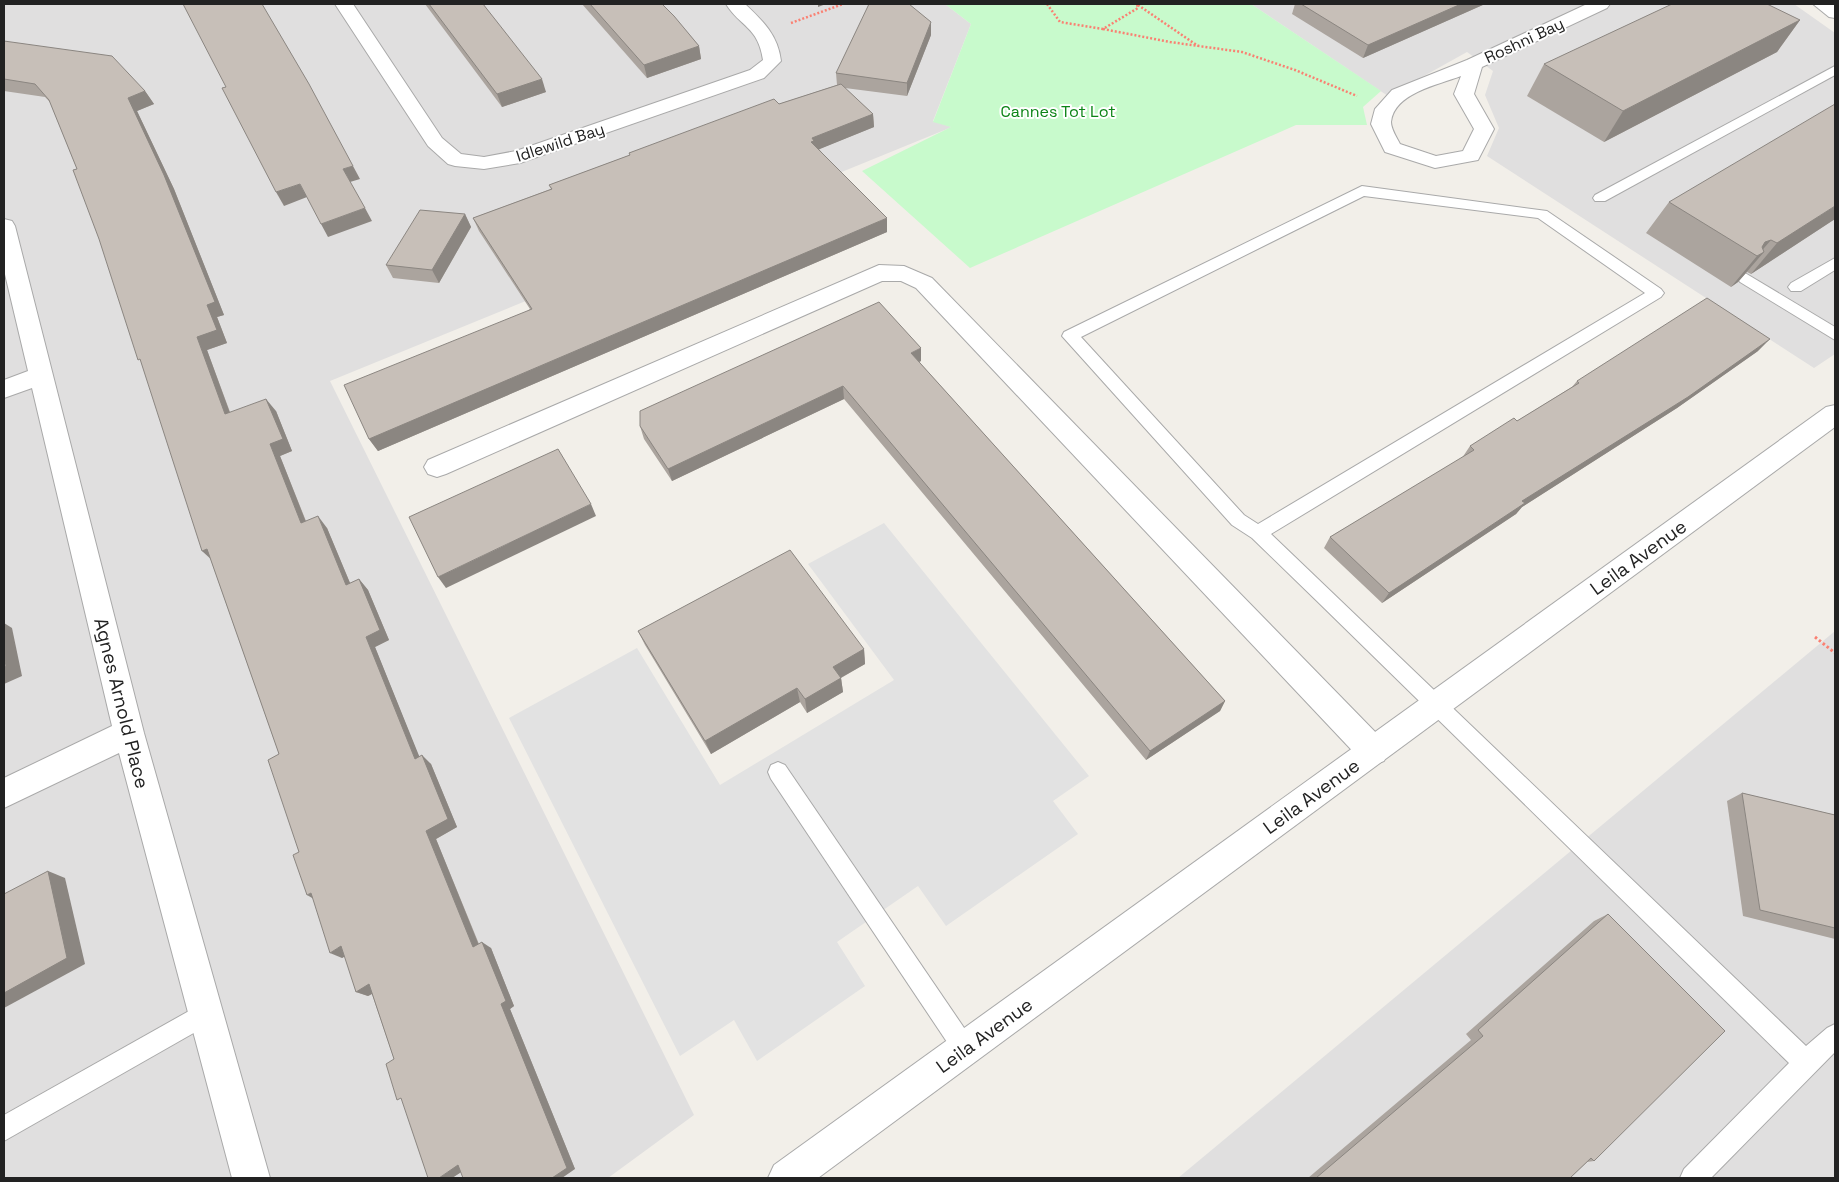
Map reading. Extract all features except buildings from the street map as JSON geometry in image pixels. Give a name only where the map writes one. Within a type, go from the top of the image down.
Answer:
[{"type":"street","name":"Idlewild Bay","points":[[344,4],[435,142],[455,160],[484,163],[520,157],[757,74],[772,61],[771,45],[764,32],[734,4]]},
{"type":"street","name":"Roshni Bay","points":[[1474,64],[1464,94],[1484,129],[1471,156],[1435,162],[1392,148],[1381,124],[1385,109],[1399,94],[1474,64],[1601,4]]},
{"type":"street","points":[[1822,4],[1835,13]]},
{"type":"street","name":"Agnes Arnold Place","points":[[4,226],[39,376],[129,733],[251,1178]]},
{"type":"street","points":[[437,467],[878,273],[904,274],[924,283],[1373,752]]},
{"type":"street","points":[[4,389],[39,376]]},
{"type":"street","name":"Leila Avenue","points":[[787,1178],[1835,414]]},
{"type":"street","points":[[4,794],[129,733]]},
{"type":"lane","points":[[1600,198],[1835,70]]},
{"type":"lane","points":[[1258,532],[1656,293],[1542,214],[1362,191],[1070,336],[1238,520],[1258,532],[1438,703],[1580,845],[1806,1063]]},
{"type":"lane","points":[[1796,287],[1835,263]]},
{"type":"lane","points":[[1744,278],[1835,334]]},
{"type":"lane","points":[[778,772],[965,1048]]},
{"type":"lane","points":[[4,1128],[205,1014]]},
{"type":"lane","points":[[1693,1178],[1835,1036]]},
{"type":"path","points":[[764,32],[843,4]]},
{"type":"path","points":[[1047,4],[1060,22],[1242,52],[1296,70],[1385,109]]},
{"type":"path","points":[[1103,29],[1138,8],[1137,4],[1198,46]]},
{"type":"path","points":[[1815,637],[1835,653]]},
{"type":"shaded area","points":[[4,4],[945,4],[971,24],[933,121],[952,127],[330,381],[694,1115],[608,1178],[4,1178]]},
{"type":"shaded area","points":[[1251,4],[1794,4],[1835,33],[1835,354],[1814,368],[1487,156],[1499,128],[1485,95],[1493,71],[1467,52],[1388,96]]},
{"type":"shaded area","points":[[884,523],[1089,776],[1053,801],[1078,834],[946,926],[918,886],[837,942],[865,986],[757,1061],[734,1020],[680,1056],[509,718],[637,648],[720,785],[894,680],[808,564]]},
{"type":"shaded area","points":[[1835,631],[1835,1178],[1178,1178]]},
{"type":"green space","name":"Cannes Tot Lot","points":[[945,4],[1251,4],[1381,91],[1363,107],[1367,125],[1296,125],[970,268],[862,171],[951,127],[933,122],[971,24]]}]
